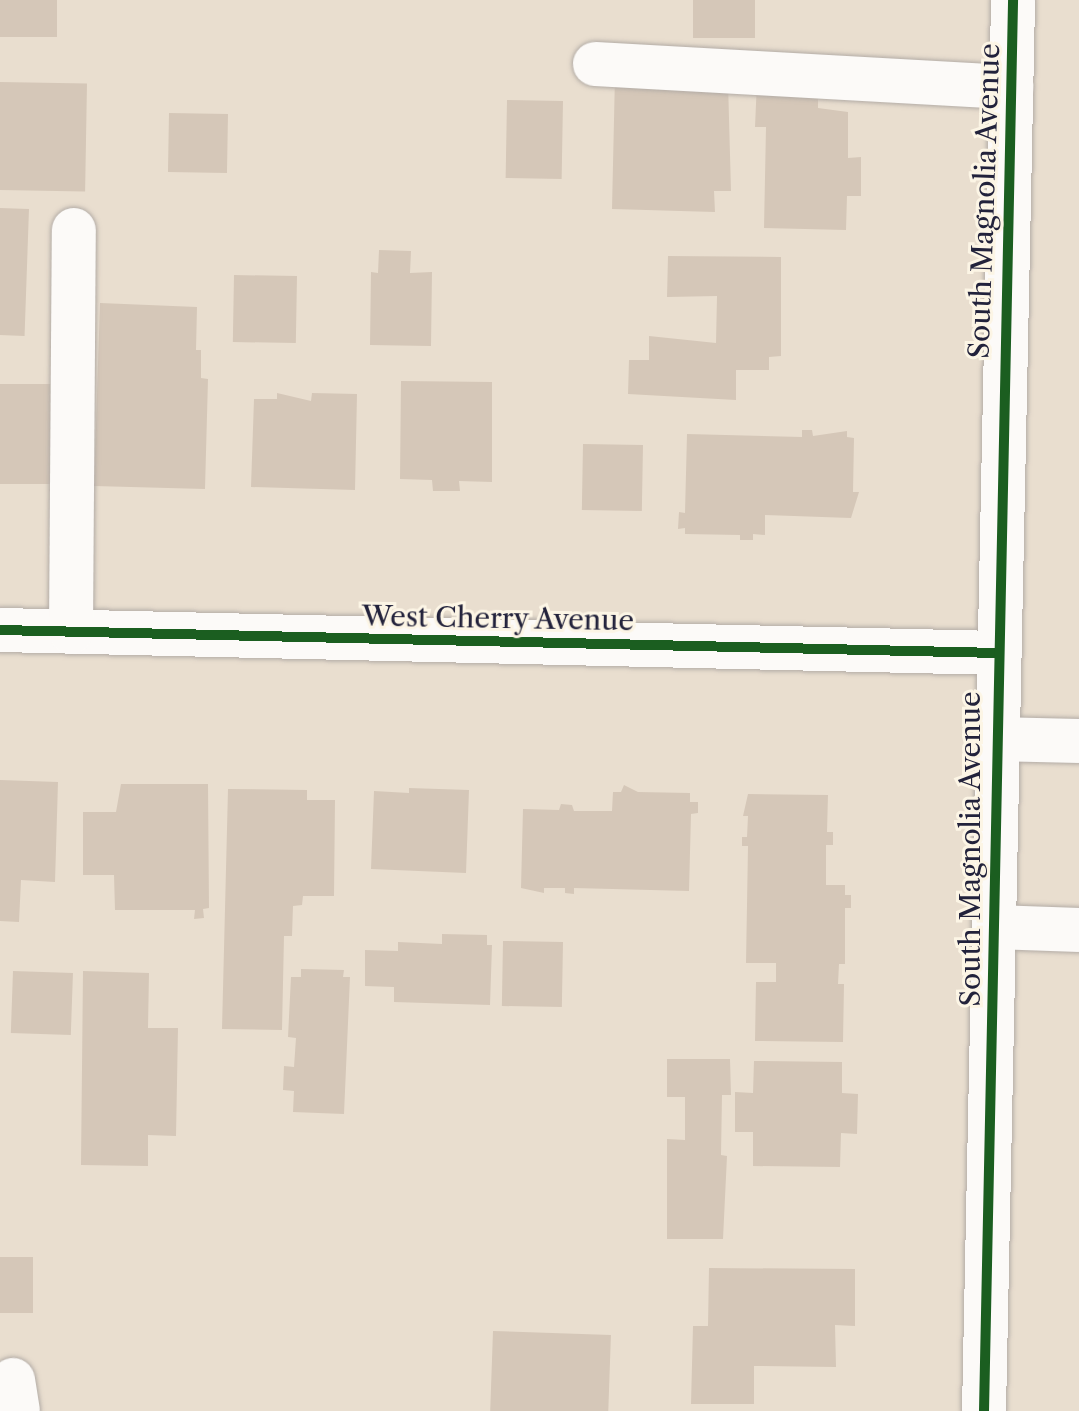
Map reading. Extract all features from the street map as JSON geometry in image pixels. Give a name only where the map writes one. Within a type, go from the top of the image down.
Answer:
[{"type":"street","name":"South Magnolia Avenue","points":[[984,1411],[995,927],[994,739],[1013,0]]},
{"type":"street","points":[[595,64],[1011,87]]},
{"type":"street","points":[[71,632],[74,230]]},
{"type":"street","name":"West Cherry Avenue","points":[[0,630],[996,653]]},
{"type":"street","points":[[994,739],[1079,741]]},
{"type":"street","points":[[995,927],[1079,930]]},
{"type":"building","points":[[0,0],[57,0],[57,37],[0,37]]},
{"type":"building","points":[[693,0],[755,0],[755,38],[693,38]]},
{"type":"building","points":[[615,75],[728,82],[731,191],[714,191],[715,212],[612,209]]},
{"type":"building","points":[[757,81],[818,82],[818,108],[848,112],[848,158],[861,157],[861,196],[847,196],[846,230],[764,228],[766,127],[755,127]]},
{"type":"building","points":[[0,82],[87,84],[85,192],[0,190]]},
{"type":"building","points":[[507,100],[563,101],[562,179],[506,178]]},
{"type":"building","points":[[169,113],[228,114],[227,173],[168,172]]},
{"type":"building","points":[[0,208],[29,209],[25,336],[0,335]]},
{"type":"building","points":[[379,250],[411,251],[410,273],[432,272],[431,346],[370,345],[371,272],[378,273]]},
{"type":"building","points":[[668,256],[781,257],[781,356],[769,357],[769,370],[736,370],[736,400],[628,394],[629,360],[649,360],[649,336],[716,343],[717,296],[667,297]]},
{"type":"building","points":[[234,275],[297,276],[296,343],[233,342]]},
{"type":"building","points":[[100,303],[197,307],[196,350],[201,350],[201,378],[208,379],[205,489],[94,486]]},
{"type":"building","points":[[401,381],[492,382],[492,482],[459,481],[460,491],[433,491],[432,480],[400,479]]},
{"type":"building","points":[[0,384],[66,384],[66,484],[0,484]]},
{"type":"building","points":[[277,393],[311,401],[312,393],[357,394],[355,490],[251,487],[254,399],[277,399]]},
{"type":"building","points":[[802,430],[812,430],[813,436],[847,431],[847,437],[854,438],[853,492],[859,492],[851,518],[765,515],[765,535],[753,534],[753,540],[740,540],[740,535],[685,534],[685,528],[678,529],[679,512],[685,513],[687,434],[802,437]]},
{"type":"building","points":[[583,444],[643,445],[642,511],[582,510]]},
{"type":"building","points":[[0,780],[58,782],[55,882],[21,880],[19,922],[0,921]]},
{"type":"building","points":[[121,784],[208,784],[209,908],[203,909],[204,918],[194,919],[195,910],[115,910],[114,875],[83,875],[83,812],[116,812]]},
{"type":"building","points":[[624,785],[638,792],[690,793],[690,802],[698,802],[698,813],[691,814],[689,891],[574,888],[574,894],[565,893],[565,888],[544,888],[544,893],[521,888],[523,809],[559,810],[561,804],[572,805],[574,811],[612,811],[613,792],[621,792]]},
{"type":"building","points":[[409,788],[469,790],[466,873],[371,869],[374,791],[409,793]]},
{"type":"building","points":[[228,789],[307,790],[307,800],[335,800],[334,896],[303,896],[302,905],[293,906],[292,936],[284,936],[282,1030],[222,1029]]},
{"type":"building","points":[[748,794],[828,795],[827,832],[833,832],[833,845],[826,845],[826,885],[845,885],[845,895],[851,895],[851,908],[845,908],[845,964],[839,964],[838,984],[844,984],[843,1042],[755,1041],[756,982],[776,982],[776,963],[746,963],[748,846],[742,846],[742,837],[747,837],[748,816],[743,816]]},
{"type":"building","points":[[442,934],[487,935],[487,945],[492,945],[490,1005],[394,1002],[394,987],[365,986],[365,950],[398,951],[398,942],[442,944]]},
{"type":"building","points":[[503,941],[563,942],[562,1007],[502,1006]]},
{"type":"building","points":[[301,969],[344,970],[343,977],[350,977],[344,1114],[293,1112],[294,1091],[283,1090],[284,1066],[294,1067],[296,1038],[288,1037],[291,977],[301,977]]},
{"type":"building","points":[[13,971],[73,973],[71,1035],[11,1033]]},
{"type":"building","points":[[83,971],[149,973],[148,1028],[178,1028],[176,1136],[148,1135],[148,1166],[81,1165]]},
{"type":"building","points":[[667,1059],[730,1059],[731,1095],[722,1095],[721,1155],[727,1156],[723,1239],[667,1239],[667,1139],[685,1140],[685,1097],[667,1097]]},
{"type":"building","points":[[754,1061],[842,1062],[842,1093],[858,1094],[857,1134],[841,1133],[840,1167],[753,1166],[753,1132],[735,1132],[735,1092],[753,1093]]},
{"type":"building","points":[[0,1257],[33,1257],[33,1313],[0,1313]]},
{"type":"building","points":[[709,1268],[855,1269],[855,1326],[835,1325],[836,1367],[754,1366],[754,1404],[691,1404],[693,1326],[708,1326]]},
{"type":"building","points":[[493,1331],[611,1335],[608,1411],[490,1411]]},
{"type":"cycle path","points":[[984,1411],[1013,0]]},
{"type":"cycle path","points":[[0,630],[996,653]]}]
